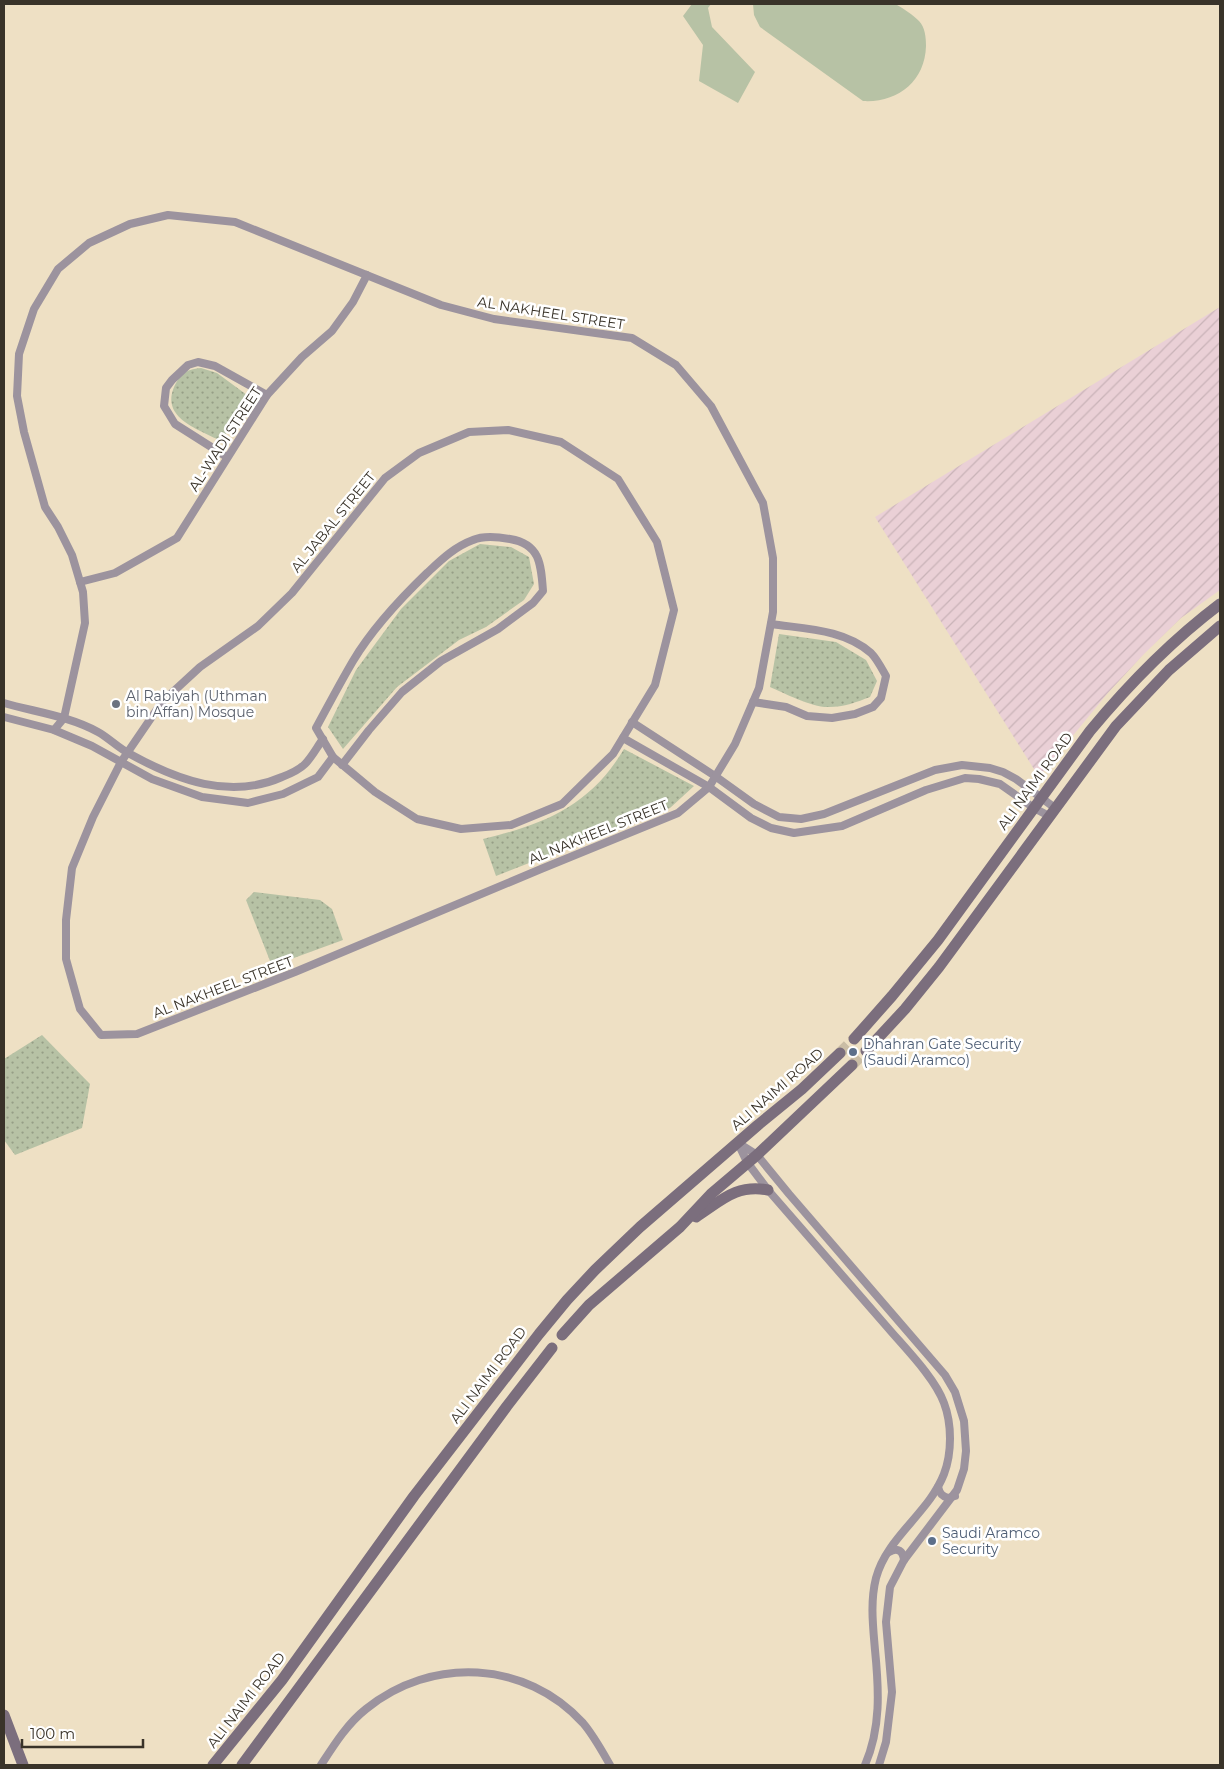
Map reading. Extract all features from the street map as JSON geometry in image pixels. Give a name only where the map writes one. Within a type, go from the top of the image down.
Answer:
[{"type":"main road","name":"ALI NAIMI ROAD","points":[[854,1039],[938,940],[1090,731],[1166,649],[1220,604]]},
{"type":"main road","points":[[866,1051],[905,1009],[938,968],[1105,740],[1144,694],[1220,626]]},
{"type":"main road","points":[[869,1022],[867,1027],[870,1034],[875,1036],[882,1034]]},
{"type":"main road","name":"ALI NAIMI ROAD","points":[[214,1765],[282,1680],[414,1496],[539,1334],[595,1270],[640,1227],[802,1089],[840,1053]]},
{"type":"main road","points":[[830,1062],[837,1060],[842,1062],[844,1068],[842,1074]]},
{"type":"main road","points":[[562,1335],[589,1305],[680,1227],[711,1194],[757,1155],[852,1065]]},
{"type":"main road","points":[[680,1227],[730,1194],[748,1188],[768,1190]]},
{"type":"main road","points":[[242,1765],[507,1406],[552,1348]]},
{"type":"main road","points":[[4,1715],[23,1765]]},
{"type":"street","name":"AL NAKHEEL STREET","points":[[54,730],[64,718],[85,623],[83,592],[72,555],[46,508],[24,432],[17,396],[19,354],[34,309],[58,269],[88,243],[130,224],[168,215],[236,222],[441,305],[494,319],[632,338],[676,365],[711,406],[763,503],[773,558],[773,612],[758,688],[735,744],[709,787],[678,813],[296,972],[137,1034],[101,1035],[80,1009],[66,959],[66,920],[72,868],[93,817],[122,762]]},
{"type":"street","name":"AL-WADI STREET","points":[[80,582],[115,573],[177,538],[267,395],[302,357],[332,331],[352,302],[367,275]]},
{"type":"street","points":[[227,456],[175,424],[164,406],[166,388],[188,365],[198,362],[215,366],[267,395]]},
{"type":"street","name":"AL JABAL STREET","points":[[122,762],[162,702],[200,667],[258,626],[292,593],[385,478],[419,453],[469,432],[508,430],[561,442],[618,480],[657,542],[674,610],[655,685],[613,754],[562,804],[511,825],[461,829],[417,819],[375,792],[342,765],[333,757],[323,739]]},
{"type":"street","points":[[4,703],[64,718],[98,732],[128,753],[192,781],[218,787],[242,787],[268,783],[294,772],[304,765],[323,739],[316,728],[354,659],[383,620],[419,580],[450,552],[474,539],[498,536],[524,541],[536,553],[541,573],[543,590],[533,603],[498,629],[441,661],[402,692],[368,730],[342,765]]},
{"type":"street","points":[[753,702],[786,707],[807,716],[832,718],[855,714],[872,707],[881,698],[886,676],[872,654],[851,639],[818,630],[771,624]]},
{"type":"street","points":[[4,717],[54,730],[92,746],[152,779],[202,797],[248,803],[284,794],[318,776],[333,757]]},
{"type":"street","points":[[632,722],[716,776],[754,804],[779,817],[801,819],[824,814],[935,770],[962,764],[1004,772],[1041,798],[1052,812]]},
{"type":"street","points":[[622,738],[709,787],[752,818],[771,828],[794,833],[842,826],[926,790],[965,778],[1000,784],[1034,808],[1052,812]]},
{"type":"street","points":[[738,1143],[757,1155],[946,1375],[960,1406],[964,1421],[966,1439],[964,1469],[955,1496],[904,1560],[890,1587],[886,1622],[892,1692],[886,1742],[879,1765]]},
{"type":"street","points":[[738,1143],[747,1162],[768,1190],[907,1350],[937,1389],[944,1403],[947,1416],[950,1446],[948,1461],[938,1487],[887,1552],[876,1578],[872,1602],[878,1715],[875,1736],[865,1765]]},
{"type":"street","points":[[938,1487],[943,1497],[955,1496]]},
{"type":"street","points":[[887,1552],[899,1550],[904,1560]]},
{"type":"street","points":[[321,1765],[339,1737],[351,1723],[365,1709],[381,1698],[412,1681],[428,1676],[469,1672],[488,1673],[518,1681],[549,1695],[583,1724],[596,1741],[610,1765]]},
{"type":"shaded area","points":[[1220,307],[1220,590],[1181,618],[1143,655],[1107,694],[1039,777],[875,517]]},
{"type":"green space","points":[[885,3],[897,5],[917,19],[924,29],[926,46],[921,70],[915,80],[898,94],[875,101],[863,101],[760,27],[754,15],[753,4]]},
{"type":"green space","points":[[692,4],[711,4],[708,8],[712,27],[755,72],[738,103],[699,81],[703,45],[683,16]]},
{"type":"green space","points":[[201,368],[217,373],[251,398],[221,441],[182,420],[172,405],[172,395],[176,383],[181,376],[189,370]]},
{"type":"green space","points":[[480,544],[511,547],[529,557],[534,584],[524,600],[486,627],[459,640],[397,687],[343,749],[328,727],[356,670],[401,609],[449,561]]},
{"type":"green space","points":[[779,634],[836,642],[866,660],[877,681],[870,697],[845,705],[822,707],[799,700],[770,687]]},
{"type":"green space","points":[[624,749],[694,786],[670,808],[496,876],[483,839],[526,827],[564,810],[581,799],[596,785],[611,769]]},
{"type":"green space","points":[[254,892],[320,900],[332,909],[343,940],[272,966],[246,900]]},
{"type":"green space","points":[[42,1035],[90,1084],[82,1128],[15,1155],[4,1140],[4,1059]]},
{"type":"tunnel","points":[[840,1053],[854,1039]]},
{"type":"tunnel","points":[[852,1065],[866,1051]]},
{"type":"place","name":"Al Rabiyah (Uthman bin Affan) Mosque","points":[[116,704]]},
{"type":"place","name":"Dhahran Gate Security (Saudi Aramco)","points":[[853,1052]]},
{"type":"place","name":"Saudi Aramco Security","points":[[932,1541]]}]
